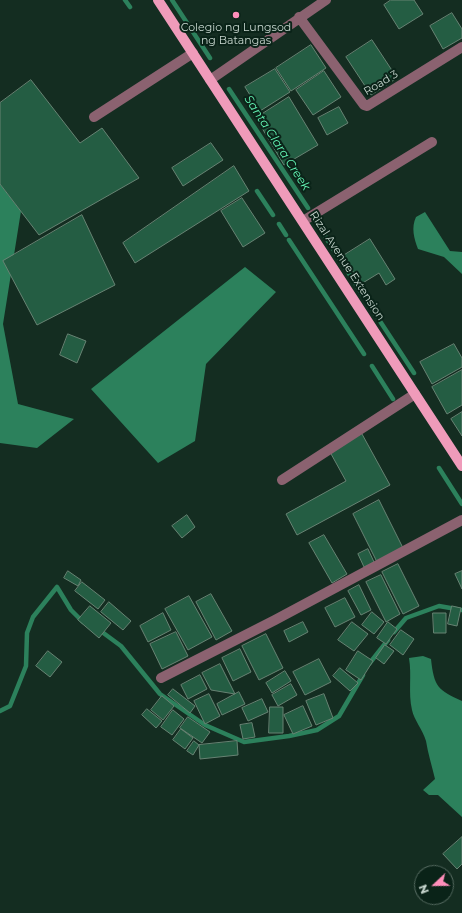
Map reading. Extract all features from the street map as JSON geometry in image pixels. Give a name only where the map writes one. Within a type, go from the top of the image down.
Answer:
[{"type":"main road","name":"Rizal Avenue Extension","points":[[158,0],[462,466]]},
{"type":"street","points":[[210,80],[326,0]]},
{"type":"street","name":"Road 3","points":[[299,18],[364,105],[367,106],[462,47]]},
{"type":"street","points":[[94,116],[193,53]]},
{"type":"street","points":[[303,221],[432,142]]},
{"type":"street","points":[[282,480],[415,394]]},
{"type":"street","points":[[161,678],[275,620],[462,520]]},
{"type":"shaded area","points":[[0,184],[21,211],[3,324],[18,404],[74,419],[37,448],[0,443]]},
{"type":"shaded area","points":[[425,212],[450,251],[462,252],[462,274],[444,257],[418,249],[414,237],[414,221],[416,217]]},
{"type":"shaded area","points":[[245,267],[276,292],[206,364],[195,441],[158,463],[91,389]]},
{"type":"shaded area","points":[[423,656],[431,659],[436,682],[442,690],[462,701],[462,817],[438,795],[429,795],[423,790],[435,779],[426,741],[412,710],[410,697],[409,658]]},
{"type":"building","points":[[391,0],[414,0],[423,14],[399,29],[384,5]]},
{"type":"building","points":[[452,13],[462,29],[462,38],[443,49],[430,26]]},
{"type":"building","points":[[372,40],[397,78],[371,95],[346,57]]},
{"type":"building","points":[[311,45],[326,68],[291,91],[276,68]]},
{"type":"building","points":[[275,69],[290,92],[260,111],[245,87]]},
{"type":"building","points":[[324,71],[341,97],[313,115],[296,90]]},
{"type":"building","points":[[31,80],[80,143],[102,128],[139,178],[39,235],[0,184],[0,103]]},
{"type":"building","points":[[289,97],[318,145],[284,165],[256,118]]},
{"type":"building","points":[[339,107],[348,123],[327,135],[318,118]]},
{"type":"building","points":[[211,143],[223,160],[183,186],[172,168]]},
{"type":"building","points":[[234,166],[249,191],[135,263],[123,243]]},
{"type":"building","points":[[242,198],[265,233],[243,247],[221,211]]},
{"type":"building","points":[[82,215],[115,285],[37,325],[3,261]]},
{"type":"building","points":[[370,239],[395,279],[386,285],[379,273],[361,284],[343,256]]},
{"type":"building","points":[[68,334],[86,341],[77,363],[60,355]]},
{"type":"building","points":[[454,344],[462,358],[462,367],[432,384],[420,362]]},
{"type":"building","points":[[462,370],[462,405],[447,414],[432,387]]},
{"type":"building","points":[[462,412],[462,436],[451,419]]},
{"type":"building","points":[[362,434],[390,485],[297,535],[286,514],[346,481],[330,452]]},
{"type":"building","points":[[379,500],[403,548],[377,562],[353,514]]},
{"type":"building","points":[[187,515],[195,527],[182,538],[172,526]]},
{"type":"building","points":[[324,535],[347,574],[332,583],[309,543]]},
{"type":"building","points":[[368,549],[374,562],[364,567],[358,554]]},
{"type":"building","points":[[398,564],[419,606],[403,614],[382,572]]},
{"type":"building","points":[[68,571],[81,580],[78,586],[64,578]]},
{"type":"building","points":[[462,571],[462,589],[455,574]]},
{"type":"building","points":[[381,575],[400,614],[386,622],[366,582]]},
{"type":"building","points":[[82,582],[105,600],[98,609],[75,591]]},
{"type":"building","points":[[359,585],[371,610],[361,615],[348,591]]},
{"type":"building","points":[[211,594],[232,631],[216,640],[196,602]]},
{"type":"building","points":[[189,596],[212,637],[188,650],[165,609]]},
{"type":"building","points":[[345,598],[355,617],[335,627],[325,608]]},
{"type":"building","points":[[109,602],[131,621],[123,630],[101,612]]},
{"type":"building","points":[[90,606],[111,623],[99,638],[78,620]]},
{"type":"building","points":[[452,606],[461,608],[457,626],[448,624]]},
{"type":"building","points":[[372,612],[384,622],[374,634],[362,625]]},
{"type":"building","points":[[163,613],[171,630],[148,642],[140,626]]},
{"type":"building","points":[[433,613],[446,613],[446,633],[434,633]]},
{"type":"building","points":[[303,622],[308,632],[289,642],[284,631]]},
{"type":"building","points":[[352,622],[368,634],[354,651],[338,640]]},
{"type":"building","points":[[388,622],[397,629],[386,644],[377,638]]},
{"type":"building","points":[[401,630],[414,639],[403,655],[390,645]]},
{"type":"building","points":[[176,632],[188,656],[162,669],[150,644]]},
{"type":"building","points":[[266,634],[283,668],[259,680],[242,646]]},
{"type":"building","points":[[385,645],[394,651],[384,664],[376,658]]},
{"type":"building","points":[[240,649],[251,672],[233,681],[222,658]]},
{"type":"building","points":[[48,651],[62,662],[50,677],[36,666]]},
{"type":"building","points":[[358,651],[373,661],[361,680],[346,670]]},
{"type":"building","points":[[319,659],[331,682],[305,695],[293,672]]},
{"type":"building","points":[[220,664],[235,694],[211,690],[202,673]]},
{"type":"building","points":[[340,668],[358,683],[350,691],[333,676]]},
{"type":"building","points":[[285,671],[291,681],[272,693],[266,683]]},
{"type":"building","points":[[200,675],[207,689],[188,699],[181,685]]},
{"type":"building","points":[[291,684],[297,695],[278,706],[272,695]]},
{"type":"building","points":[[173,689],[195,706],[190,713],[168,695]]},
{"type":"building","points":[[239,692],[245,704],[222,715],[217,704]]},
{"type":"building","points":[[209,694],[220,716],[205,724],[194,701]]},
{"type":"building","points":[[324,694],[333,718],[316,725],[306,701]]},
{"type":"building","points":[[162,696],[174,706],[163,720],[151,710]]},
{"type":"building","points":[[262,699],[268,712],[248,721],[242,708]]},
{"type":"building","points":[[303,706],[312,726],[293,734],[284,715]]},
{"type":"building","points":[[270,707],[283,707],[283,733],[269,733]]},
{"type":"building","points":[[147,709],[162,721],[156,728],[142,715]]},
{"type":"building","points":[[173,710],[184,719],[172,735],[161,727]]},
{"type":"building","points":[[188,717],[210,732],[202,743],[180,728]]},
{"type":"building","points":[[252,723],[255,737],[243,739],[240,725]]},
{"type":"building","points":[[181,729],[193,738],[185,749],[173,740]]},
{"type":"building","points":[[194,741],[199,745],[193,755],[187,751]]},
{"type":"building","points":[[237,741],[238,755],[200,759],[199,745]]},
{"type":"building","points":[[462,837],[462,864],[457,869],[443,854]]},
{"type":"waterway","points":[[125,0],[130,7]]},
{"type":"waterway","name":"Santa Clara Creek","points":[[172,0],[210,58]]},
{"type":"waterway","name":"Santa Clara Creek","points":[[229,89],[308,208]]},
{"type":"waterway","points":[[257,191],[273,215]]},
{"type":"waterway","name":"Santa Clara Creek","points":[[314,219],[362,294]]},
{"type":"waterway","points":[[279,224],[286,235]]},
{"type":"waterway","points":[[289,240],[364,354]]},
{"type":"waterway","name":"Santa Clara Creek","points":[[372,309],[414,373]]},
{"type":"waterway","points":[[372,366],[393,399]]},
{"type":"waterway","points":[[439,468],[462,504]]},
{"type":"waterway","points":[[0,711],[10,706],[26,666],[27,633],[33,617],[57,587],[71,610],[83,622]]},
{"type":"waterway","points":[[394,632],[406,618],[439,606],[462,610]]},
{"type":"waterway","points":[[98,629],[121,646],[160,694],[205,725],[244,742],[289,736],[317,730],[339,716],[363,675]]},
{"type":"waterway","points":[[369,664],[388,640]]},
{"type":"place","name":"Colegio ng Lungsod ng Batangas","points":[[236,15]]}]
